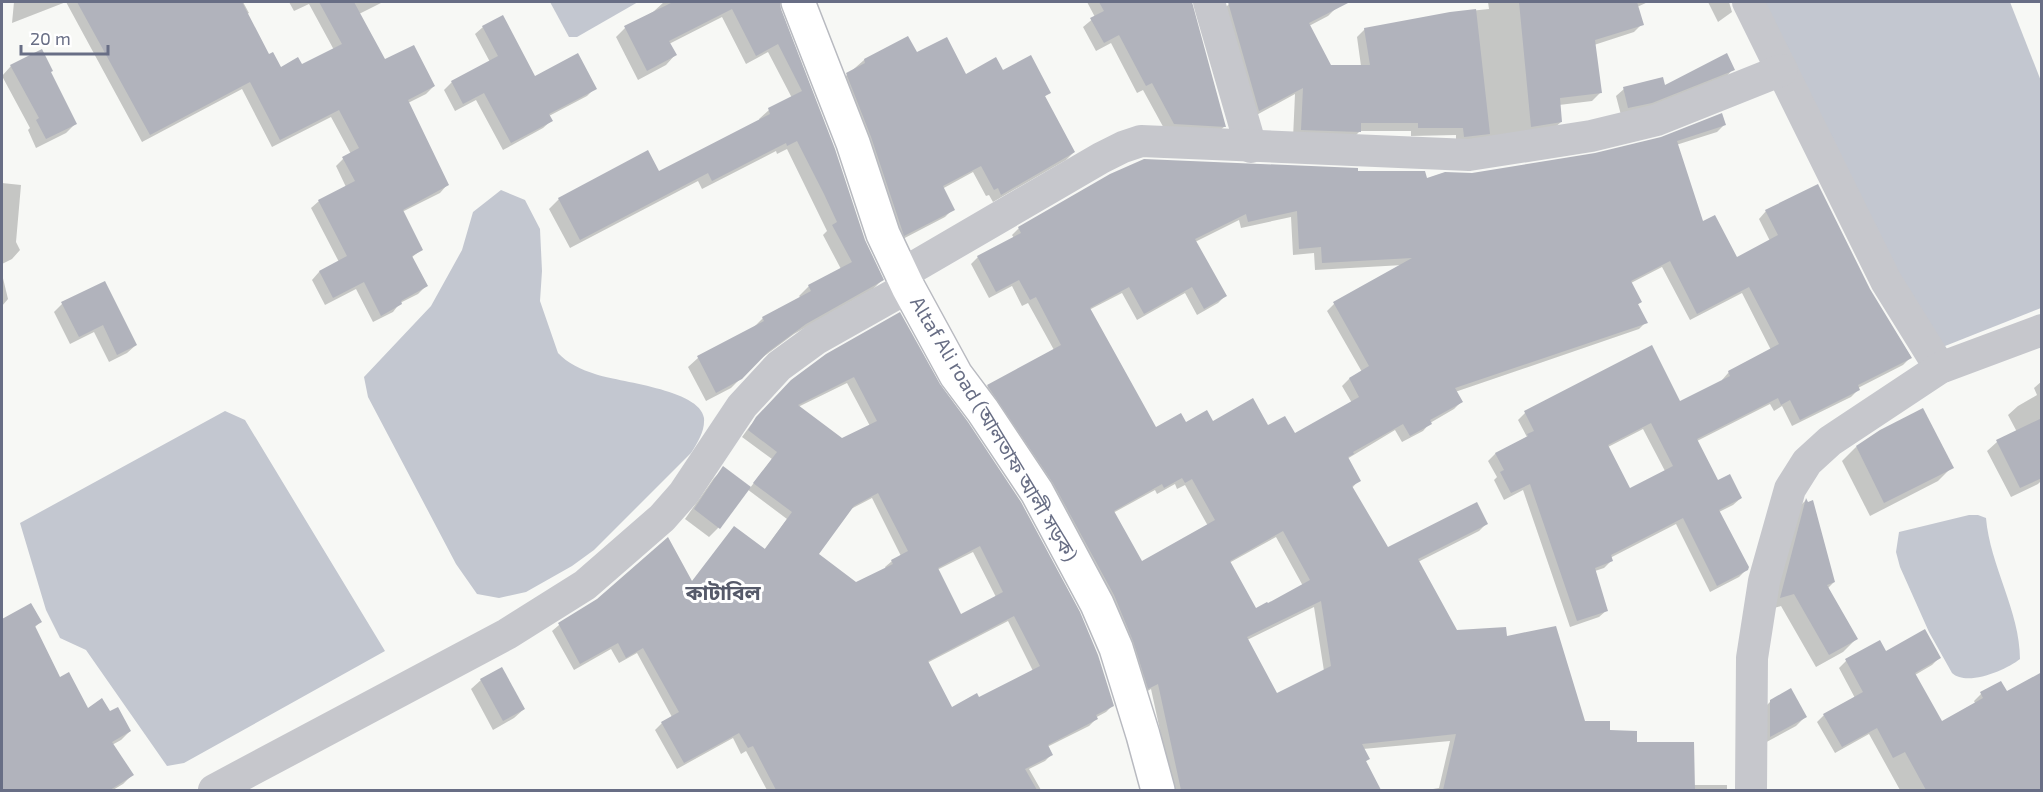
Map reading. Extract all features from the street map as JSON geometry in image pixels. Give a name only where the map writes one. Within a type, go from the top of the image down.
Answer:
[{"type":"main road","name":"Altaf Ali road (আলতাফ আলী সড়ক)","points":[[798,2],[849,132],[884,234],[905,280],[956,375],[1037,492],[1097,604],[1119,658],[1158,790]]},
{"type":"street","points":[[1209,2],[1251,147]]},
{"type":"street","points":[[1748,2],[1886,281],[1940,368]]},
{"type":"street","points":[[214,790],[507,634],[585,585],[662,518],[684,493],[742,406],[779,366],[905,280],[1123,147],[1141,141],[1469,155],[1591,136],[1657,120],[1782,70]]},
{"type":"street","points":[[1751,790],[1752,658],[1764,581],[1790,489],[1807,462],[1830,441],[1940,368],[2042,330]]},
{"type":"shaded area","points":[[550,2],[638,2],[577,37],[569,37]]},
{"type":"shaded area","points":[[1756,2],[2010,2],[2041,81],[2041,308],[1935,350]]},
{"type":"shaded area","points":[[501,190],[525,200],[540,229],[542,271],[540,301],[558,353],[570,363],[590,372],[674,393],[699,408],[704,423],[691,453],[594,550],[572,566],[526,592],[499,598],[477,594],[456,564],[368,397],[364,377],[431,306],[462,250],[473,212]]},
{"type":"shaded area","points":[[225,411],[245,420],[385,651],[184,763],[167,766],[86,650],[60,638],[46,610],[20,523]]},
{"type":"shaded area","points":[[1969,515],[1986,518],[1993,554],[2015,623],[2020,659],[2006,668],[1976,678],[1959,677],[1952,673],[1929,632],[1900,567],[1896,552],[1899,532]]},
{"type":"building","points":[[77,2],[242,2],[269,54],[273,52],[281,67],[298,57],[302,64],[342,44],[319,2],[354,2],[385,59],[414,45],[435,86],[408,100],[449,185],[403,210],[423,250],[412,256],[428,286],[401,301],[402,304],[381,316],[364,282],[333,298],[319,271],[347,256],[318,200],[355,181],[342,157],[359,148],[339,110],[280,140],[250,82],[150,135]]},
{"type":"building","points":[[673,2],[780,2],[835,149],[865,240],[884,280],[806,324],[768,352],[742,379],[716,393],[697,356],[764,321],[762,317],[811,291],[808,285],[852,262],[832,225],[837,222],[797,141],[787,146],[786,143],[712,181],[708,173],[580,240],[558,198],[648,150],[659,171],[770,114],[768,108],[802,91],[778,44],[756,56],[732,9],[669,41],[677,55],[647,71],[624,26]]},
{"type":"building","points":[[1099,2],[1192,2],[1226,127],[1174,124],[1152,83],[1146,86],[1119,35],[1104,43],[1090,18],[1104,11]]},
{"type":"building","points":[[1228,2],[1350,2],[1309,23],[1331,65],[1370,65],[1364,28],[1476,9],[1490,134],[1464,137],[1463,128],[1418,128],[1418,123],[1361,123],[1361,132],[1301,130],[1303,88],[1259,111]]},
{"type":"building","points":[[1519,2],[1637,2],[1644,25],[1595,40],[1602,93],[1560,98],[1562,122],[1531,127]]},
{"type":"building","points":[[503,15],[535,76],[578,53],[597,89],[549,114],[553,121],[511,143],[484,93],[463,104],[451,81],[498,56],[482,26]]},
{"type":"building","points":[[908,36],[917,52],[947,37],[966,74],[996,57],[1003,70],[1031,55],[1051,93],[1045,96],[1075,152],[1001,195],[998,188],[994,190],[981,166],[943,186],[955,210],[904,236],[871,137],[846,73],[865,63],[864,59]]},
{"type":"building","points":[[42,49],[77,124],[46,139],[36,120],[39,118],[10,65]]},
{"type":"building","points":[[1727,53],[1735,70],[1652,103],[1628,108],[1623,87],[1663,77],[1665,85]]},
{"type":"building","points":[[1722,113],[1726,125],[1677,141],[1703,221],[1715,215],[1737,257],[1778,235],[1765,210],[1818,184],[1870,289],[1912,358],[1858,385],[1860,390],[1800,420],[1790,400],[1781,405],[1778,398],[1697,439],[1718,480],[1730,474],[1742,498],[1719,510],[1749,567],[1748,570],[1717,586],[1683,518],[1611,555],[1613,561],[1595,568],[1608,611],[1577,621],[1530,484],[1511,493],[1500,472],[1504,470],[1495,453],[1534,431],[1524,411],[1652,345],[1680,401],[1730,376],[1728,371],[1779,344],[1749,287],[1697,314],[1670,261],[1631,281],[1642,302],[1638,304],[1648,323],[1455,388],[1463,402],[1430,420],[1432,424],[1410,436],[1403,424],[1348,457],[1361,481],[1352,486],[1388,547],[1477,502],[1488,524],[1418,559],[1457,630],[1506,627],[1507,636],[1556,626],[1585,721],[1610,721],[1610,730],[1637,731],[1637,742],[1694,742],[1695,790],[1443,790],[1456,734],[1362,744],[1370,759],[1366,761],[1381,790],[1181,790],[1158,684],[1148,689],[1133,641],[1114,595],[1053,483],[987,385],[1061,345],[1036,297],[1030,300],[1019,280],[996,292],[977,256],[1021,233],[1018,227],[1110,174],[1144,159],[1358,168],[1358,171],[1425,171],[1427,178],[1445,172],[1472,173],[1595,153],[1661,137]],"holes":[[[1297,211],[1299,249],[1321,247],[1322,263],[1412,258],[1333,302],[1369,366],[1349,378],[1359,397],[1295,433],[1285,416],[1268,425],[1253,398],[1213,421],[1207,410],[1186,422],[1181,413],[1156,427],[1090,308],[1129,287],[1144,314],[1192,287],[1204,309],[1227,296],[1195,239],[1246,214],[1248,222]],[[1651,423],[1673,466],[1630,488],[1608,445]],[[1182,478],[1185,483],[1192,479],[1215,520],[1142,561],[1114,511],[1162,484],[1164,488]],[[1283,531],[1310,580],[1256,608],[1230,561]],[[1321,601],[1331,666],[1277,693],[1247,637]]]},
{"type":"building","points":[[105,281],[137,345],[117,355],[103,325],[79,337],[61,302]]},
{"type":"building","points":[[900,312],[940,384],[1021,502],[1080,612],[1098,655],[1114,706],[1096,715],[1098,719],[1048,745],[1053,755],[1025,769],[1037,790],[776,790],[753,746],[748,748],[739,733],[684,763],[661,722],[679,712],[643,648],[626,658],[618,643],[580,664],[558,623],[597,599],[668,537],[692,581],[734,526],[765,549],[792,512],[753,483],[777,452],[748,430],[756,417],[791,380],[826,354]],"holes":[[[854,377],[877,421],[842,438],[798,405]],[[878,493],[908,551],[891,560],[893,564],[856,582],[819,554],[854,506]],[[980,546],[1003,592],[961,614],[938,568]],[[1014,616],[1040,666],[979,697],[977,693],[952,707],[928,661]]]},
{"type":"building","points":[[1923,408],[1954,468],[1884,503],[1856,446],[1880,430]]},
{"type":"building","points":[[2042,418],[2042,478],[2020,488],[1996,440]]},
{"type":"building","points":[[723,466],[751,487],[720,529],[694,509]]},
{"type":"building","points":[[1806,498],[1808,502],[1813,500],[1835,582],[1827,585],[1858,639],[1829,655],[1794,594],[1780,598]]},
{"type":"building","points":[[31,603],[42,622],[35,626],[60,677],[69,672],[88,708],[102,698],[110,711],[118,707],[131,731],[112,742],[134,775],[110,790],[2,790],[2,619]]},
{"type":"building","points":[[1925,629],[1941,658],[1915,673],[1942,721],[1983,698],[1980,692],[2001,681],[2007,691],[2042,672],[2042,790],[1926,790],[1905,752],[1893,758],[1877,728],[1842,747],[1823,714],[1863,692],[1845,659],[1880,640],[1886,651]]},
{"type":"building","points":[[502,667],[525,709],[503,721],[480,679]]},
{"type":"building","points":[[1791,688],[1807,717],[1770,737],[1770,700]]},
{"type":"district","name":"কাটাবিল","points":[[723,593]]}]
